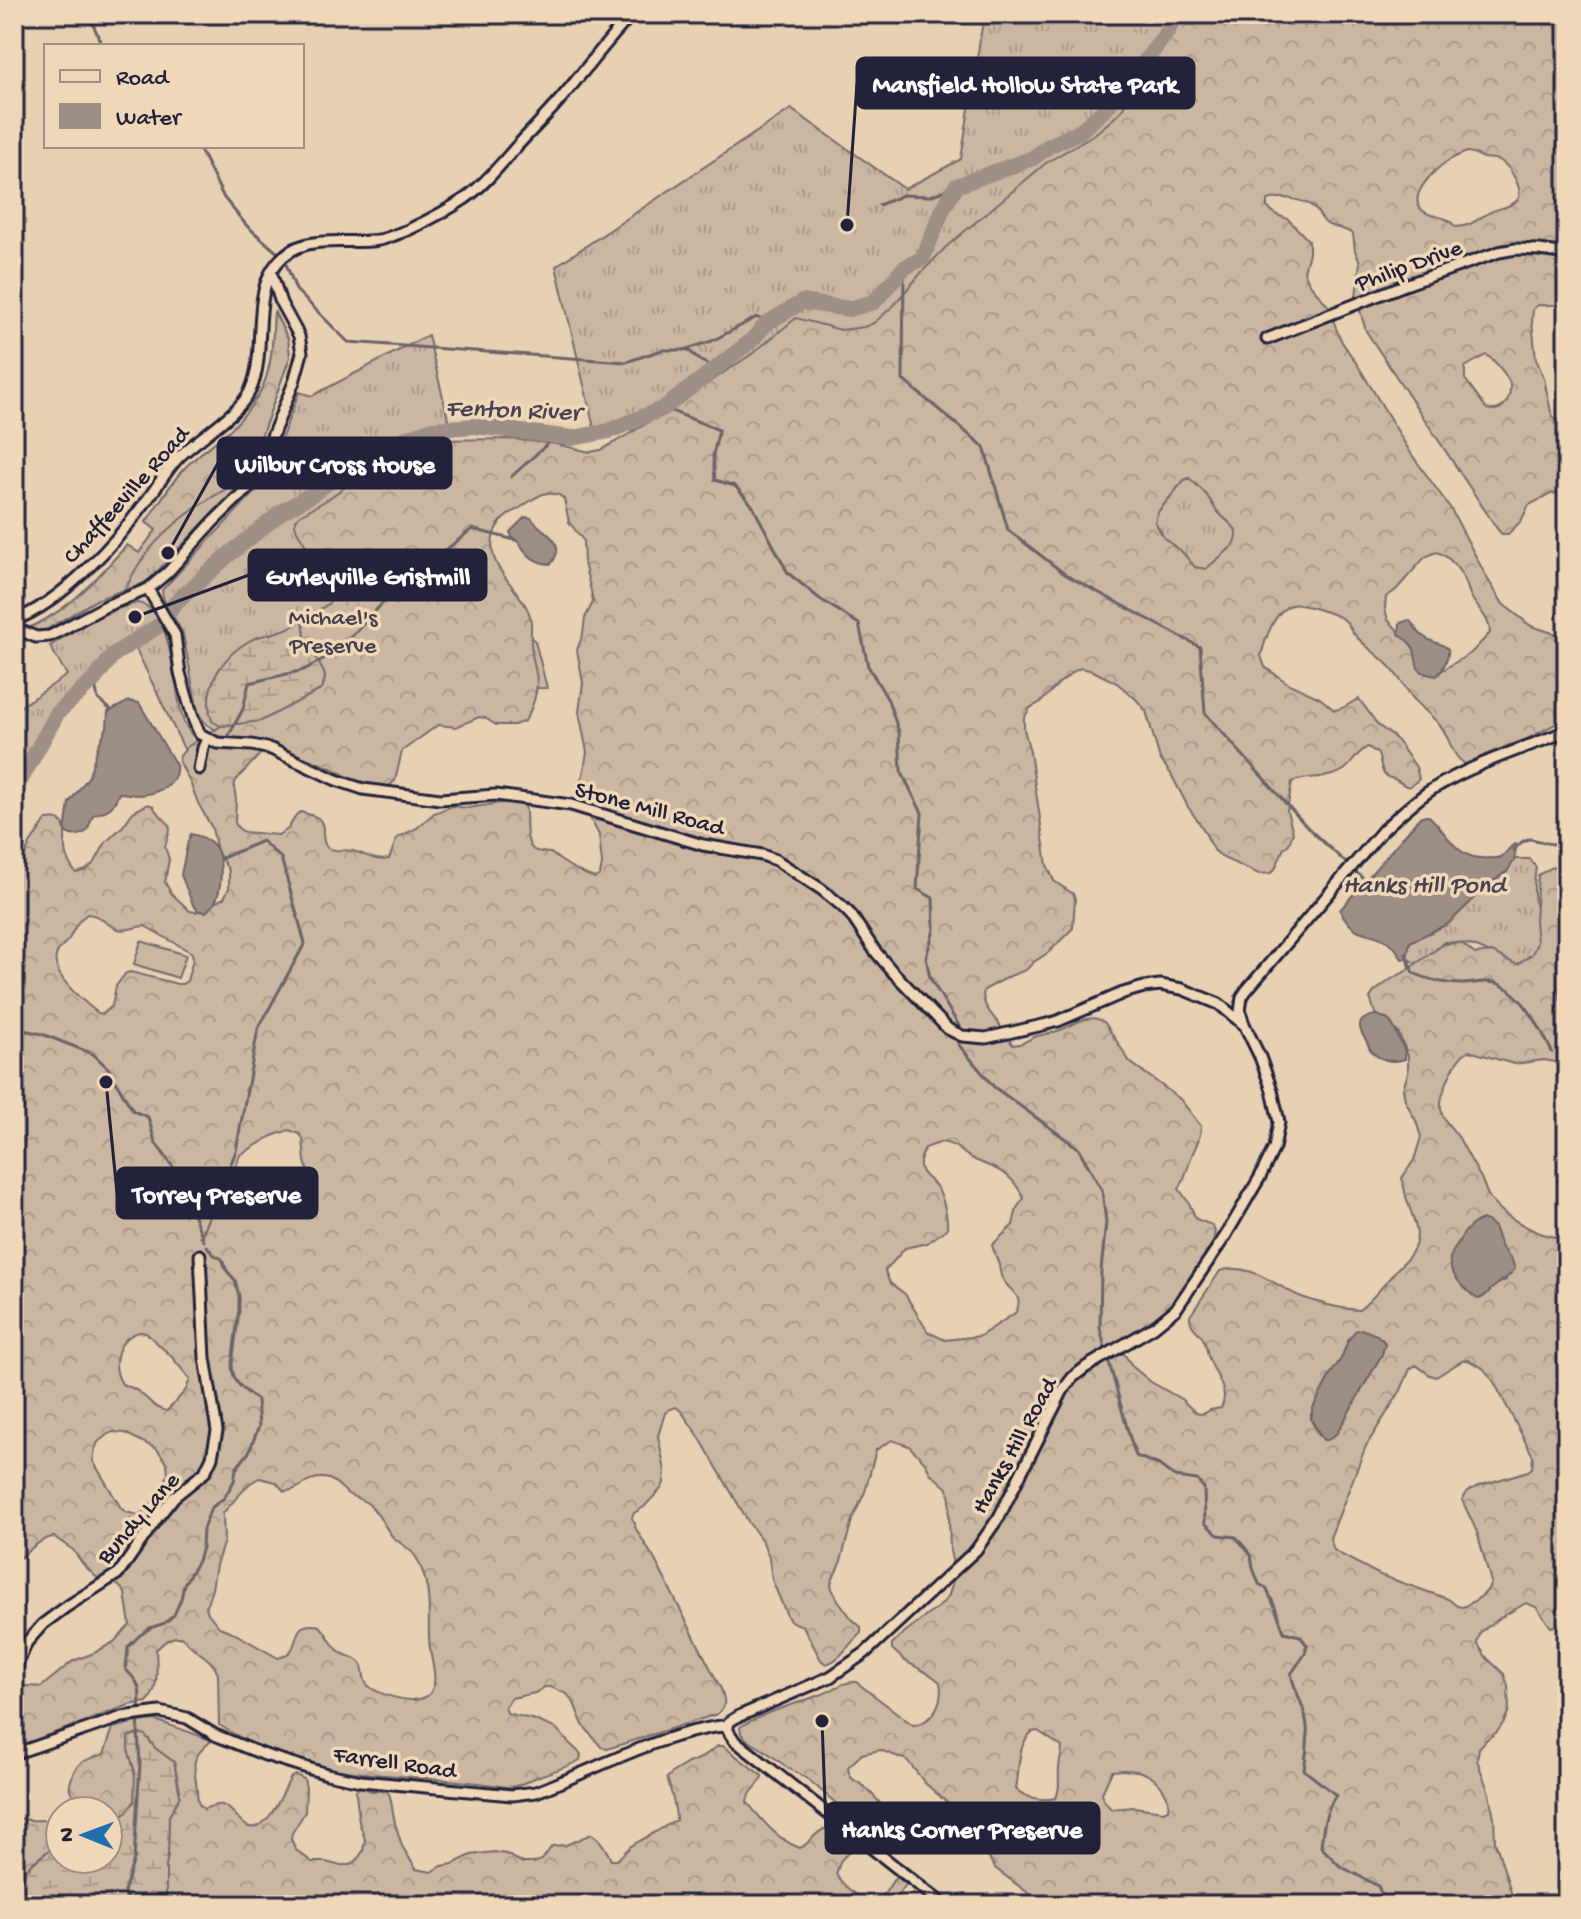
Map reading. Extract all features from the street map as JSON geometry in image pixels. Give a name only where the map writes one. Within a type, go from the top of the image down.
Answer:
[{"type":"street","points":[[14,628],[36,637],[50,636],[106,606],[148,589],[250,486],[294,382],[302,353],[300,341],[281,303],[271,272],[283,257],[311,243],[379,240],[412,228],[467,197],[558,101],[632,14]]},
{"type":"street","name":"Philip Drive","points":[[1267,339],[1499,252],[1528,249],[1567,254]]},
{"type":"street","name":"Chaffeeville Road","points":[[14,620],[29,615],[51,600],[84,572],[133,519],[177,459],[245,400],[257,373],[262,297],[271,272]]},
{"type":"street","points":[[148,589],[175,635],[187,702],[200,734],[207,739],[199,769]]},
{"type":"street","points":[[1219,1004],[1236,1002],[1242,997],[1383,830],[1406,808],[1464,772],[1567,731]]},
{"type":"street","name":"Stone Mill Road","points":[[207,739],[217,743],[271,749],[336,780],[363,789],[440,799],[496,795],[571,805],[703,845],[776,860],[842,906],[892,971],[948,1029],[962,1036],[986,1038],[1052,1023],[1123,993],[1151,985],[1176,987],[1219,1004],[1244,1024]]},
{"type":"street","name":"Hanks Hill Road","points":[[728,1725],[737,1717],[830,1677],[865,1653],[937,1588],[976,1550],[999,1517],[1063,1390],[1073,1377],[1154,1327],[1176,1309],[1226,1235],[1274,1148],[1279,1122],[1272,1090],[1240,1012],[1242,997]]},
{"type":"street","name":"Bundy Lane","points":[[14,1672],[27,1642],[43,1624],[119,1573],[174,1497],[205,1472],[212,1457],[217,1431],[205,1358],[200,1255]]},
{"type":"street","name":"Farrell Road","points":[[14,1754],[122,1717],[160,1712],[187,1718],[215,1735],[265,1755],[327,1774],[361,1781],[512,1795],[536,1792],[669,1737],[728,1725]]},
{"type":"street","points":[[728,1725],[734,1740],[944,1905]]},
{"type":"green space","points":[[984,14],[1385,14],[732,436],[594,428],[556,266],[791,109],[905,189],[961,159]]},
{"type":"green space","points":[[1175,14],[1567,14],[1567,307],[1538,305],[1533,309],[1532,321],[1536,359],[1544,378],[1551,412],[1554,418],[1567,425],[1567,500],[1557,493],[1529,505],[1521,521],[1508,534],[1502,534],[1366,331],[1356,297],[1360,262],[1353,234],[1327,224],[1312,206],[1300,201],[1272,199],[1267,201],[1267,207],[1288,219],[1309,241],[1304,271],[1309,283],[1329,307],[1342,342],[1412,455],[1451,509],[1503,604],[1531,626],[1559,635],[1567,643],[1567,718],[1527,739],[1485,755],[1470,766],[1460,760],[1442,728],[1412,697],[1393,671],[1345,621],[1333,614],[1301,605],[1285,608],[1268,634],[1261,656],[1265,667],[1289,684],[1320,698],[1334,710],[1359,699],[1378,725],[1395,738],[1416,767],[1419,779],[1408,787],[1387,777],[1378,754],[1368,747],[1338,773],[1292,782],[1287,811],[1293,833],[1275,869],[1271,873],[1259,874],[1223,858],[1214,850],[1160,759],[1146,711],[1136,699],[1117,683],[1093,671],[1076,670],[1030,708],[1024,718],[1047,865],[1054,881],[1073,894],[1073,928],[1026,970],[984,990],[983,995],[988,1010],[1013,1045],[1084,1020],[1094,1018],[1105,1023],[1130,1062],[1180,1099],[1201,1126],[1179,1189],[1196,1219],[1212,1225],[1215,1231],[1213,1242],[1178,1300],[1158,1320],[1119,1343],[1133,1367],[1151,1382],[1181,1399],[1199,1414],[1205,1413],[1221,1408],[1224,1396],[1204,1340],[1192,1325],[1190,1316],[1220,1271],[1250,1271],[1304,1298],[1359,1310],[1406,1260],[1416,1244],[1416,1226],[1402,1178],[1414,1160],[1421,1137],[1403,1089],[1408,1073],[1408,1056],[1399,1034],[1375,1013],[1370,998],[1393,978],[1444,944],[1461,943],[1475,954],[1492,952],[1518,964],[1532,954],[1537,943],[1538,875],[1567,859],[1567,963],[1560,1000],[1567,1013],[1567,1076],[1560,1064],[1555,1062],[1544,1060],[1514,1064],[1469,1051],[1454,1068],[1441,1103],[1444,1118],[1460,1140],[1494,1203],[1535,1231],[1567,1237],[1567,1623],[1551,1627],[1536,1607],[1526,1603],[1481,1632],[1477,1643],[1504,1674],[1508,1686],[1509,1710],[1504,1722],[1479,1748],[1477,1760],[1489,1793],[1495,1841],[1515,1905],[1044,1905],[995,1868],[971,1829],[925,1783],[907,1760],[880,1750],[862,1754],[848,1767],[852,1778],[866,1788],[885,1810],[877,1826],[860,1824],[809,1780],[748,1741],[740,1727],[851,1682],[856,1682],[913,1725],[931,1716],[940,1696],[940,1682],[905,1661],[892,1649],[892,1644],[949,1595],[955,1573],[950,1551],[948,1489],[930,1473],[925,1462],[909,1446],[892,1440],[876,1450],[865,1492],[831,1583],[838,1600],[861,1627],[861,1633],[841,1655],[826,1664],[803,1626],[788,1618],[772,1580],[763,1542],[698,1435],[676,1407],[665,1413],[658,1436],[665,1471],[664,1483],[632,1518],[721,1689],[724,1703],[717,1714],[607,1749],[601,1747],[583,1725],[567,1694],[545,1687],[535,1693],[512,1698],[505,1707],[507,1713],[557,1729],[581,1754],[580,1760],[569,1765],[507,1787],[349,1771],[287,1759],[219,1725],[216,1669],[184,1639],[176,1637],[156,1650],[155,1685],[147,1702],[129,1705],[14,1748],[16,1690],[26,1686],[41,1687],[73,1661],[114,1642],[130,1625],[122,1589],[96,1577],[73,1550],[54,1537],[38,1543],[14,1562],[14,874],[46,820],[63,823],[66,853],[76,873],[86,870],[95,862],[106,842],[133,812],[148,804],[153,806],[169,824],[165,847],[169,859],[165,882],[171,893],[190,911],[196,912],[224,898],[229,888],[229,871],[217,851],[212,828],[179,761],[187,747],[221,726],[261,720],[322,689],[324,673],[305,637],[303,620],[327,605],[334,591],[297,531],[296,519],[300,515],[405,445],[428,440],[510,439],[556,444],[590,452],[601,450],[752,354],[796,318],[841,330],[874,323],[946,247],[1046,163],[1096,133],[1114,118],[1122,110],[1136,77]],"holes":[[[1469,152],[1502,162],[1515,179],[1518,199],[1461,227],[1425,212],[1418,204],[1420,190],[1449,160]],[[1486,355],[1500,368],[1510,385],[1509,396],[1501,408],[1487,409],[1465,379],[1465,367]],[[1189,478],[1234,528],[1237,536],[1233,546],[1206,569],[1195,567],[1164,538],[1155,522],[1157,513]],[[547,493],[564,499],[569,522],[583,540],[584,563],[593,602],[585,618],[577,650],[583,683],[579,712],[587,752],[576,796],[599,835],[600,875],[595,878],[572,868],[552,854],[533,849],[527,834],[525,805],[519,803],[468,808],[452,806],[434,813],[417,828],[397,838],[389,859],[384,860],[328,848],[319,819],[301,812],[288,829],[278,835],[244,832],[238,828],[235,823],[236,780],[265,749],[304,757],[352,779],[386,788],[395,781],[402,751],[438,725],[456,727],[479,717],[496,725],[514,725],[525,721],[537,685],[530,616],[499,569],[492,549],[494,533],[501,521]],[[1436,552],[1450,560],[1461,573],[1486,619],[1490,633],[1471,653],[1436,674],[1430,672],[1409,642],[1388,620],[1386,597],[1425,557]],[[87,914],[118,929],[145,926],[192,953],[187,981],[177,984],[126,973],[116,986],[112,1006],[103,1014],[98,1013],[69,987],[58,970],[58,951]],[[289,1130],[300,1134],[303,1139],[310,1179],[307,1191],[299,1199],[272,1211],[255,1209],[236,1178],[240,1155]],[[942,1142],[1004,1173],[1024,1198],[1017,1208],[1013,1225],[992,1245],[1002,1277],[1018,1298],[1018,1307],[1015,1313],[980,1336],[945,1340],[928,1332],[905,1294],[890,1283],[885,1271],[905,1248],[927,1243],[947,1229],[941,1195],[924,1175],[920,1161],[925,1148]],[[1494,1227],[1501,1246],[1511,1260],[1506,1280],[1473,1296],[1458,1280]],[[146,1333],[190,1379],[186,1390],[167,1411],[122,1384],[116,1361],[121,1346],[132,1335]],[[1381,1338],[1385,1343],[1382,1354],[1337,1432],[1319,1436],[1311,1414],[1348,1341]],[[1468,1360],[1483,1368],[1494,1382],[1533,1456],[1532,1468],[1528,1471],[1478,1486],[1468,1491],[1462,1500],[1477,1532],[1491,1582],[1484,1594],[1463,1607],[1380,1575],[1338,1553],[1330,1538],[1366,1446],[1401,1390],[1410,1369],[1416,1365],[1436,1377]],[[113,1432],[125,1433],[157,1449],[167,1463],[168,1475],[147,1509],[138,1515],[121,1508],[93,1461],[98,1442]],[[259,1478],[276,1482],[284,1491],[316,1479],[329,1479],[348,1494],[368,1503],[391,1535],[415,1555],[423,1573],[428,1595],[429,1641],[434,1675],[432,1690],[427,1696],[412,1700],[393,1697],[371,1688],[365,1681],[360,1662],[338,1650],[320,1626],[302,1627],[292,1649],[278,1658],[219,1627],[206,1607],[224,1541],[223,1513],[249,1484]],[[1038,1731],[1062,1747],[1056,1798],[1034,1798],[1016,1789],[1023,1744],[1032,1732]],[[1112,1771],[1135,1771],[1149,1776],[1160,1785],[1167,1797],[1168,1809],[1111,1809],[1102,1793]]]},
{"type":"green space","points":[[274,311],[288,339],[290,357],[246,478],[150,579],[96,600],[55,626],[24,637],[14,637],[14,634],[63,608],[127,545],[139,553],[156,530],[146,522],[182,471],[240,420],[260,393],[272,349]]},
{"type":"green space","points":[[274,311],[288,339],[290,357],[246,478],[210,498],[176,523],[147,554],[126,589],[96,600],[42,632],[14,637],[14,634],[63,608],[127,545],[139,553],[156,530],[146,522],[182,471],[240,420],[260,393],[272,349]]},
{"type":"green space","name":"Michael's Preserve","points":[[428,335],[450,427],[422,433],[396,444],[347,472],[419,537],[451,573],[535,641],[547,688],[474,689],[334,769],[311,761],[285,743],[216,730],[206,724],[198,713],[183,634],[163,598],[162,590],[266,480],[299,392],[312,396]]},
{"type":"green space","points":[[1189,478],[1231,524],[1237,536],[1233,546],[1206,569],[1195,568],[1183,553],[1164,538],[1155,522],[1157,513]]},
{"type":"green space","points":[[137,603],[149,608],[159,619],[171,654],[184,722],[200,743],[185,751],[135,647],[98,666],[76,690],[29,765],[14,804],[14,711],[67,675],[50,646],[90,621]]},
{"type":"green space","points":[[303,620],[305,637],[324,673],[322,689],[261,721],[221,726],[212,721],[209,709],[211,686],[230,656],[253,639]]},
{"type":"green space","points":[[1514,859],[1530,859],[1536,867],[1535,904],[1547,939],[1520,968],[1475,947],[1456,942],[1444,942],[1424,961],[1415,963],[1407,958],[1409,942],[1448,924],[1488,885],[1507,872]]},
{"type":"green space","points":[[141,941],[186,955],[178,978],[134,964]]},
{"type":"green space","points":[[155,1720],[209,1739],[210,1742],[198,1754],[194,1764],[198,1801],[204,1809],[222,1805],[247,1826],[254,1827],[268,1818],[291,1777],[296,1775],[304,1779],[305,1812],[291,1839],[296,1850],[312,1862],[350,1865],[363,1851],[365,1839],[359,1822],[356,1793],[361,1787],[387,1791],[402,1846],[416,1869],[432,1872],[471,1855],[494,1852],[523,1863],[534,1863],[542,1860],[552,1846],[566,1845],[591,1834],[611,1860],[617,1860],[631,1846],[676,1820],[667,1778],[688,1763],[723,1746],[762,1776],[747,1802],[777,1835],[800,1848],[827,1828],[852,1845],[836,1874],[852,1892],[873,1903],[896,1877],[905,1886],[891,1905],[166,1905],[169,1816],[178,1801],[180,1790],[174,1762],[155,1748],[149,1739],[128,1749],[136,1790],[132,1806],[124,1813],[124,1795],[73,1795],[70,1789],[77,1767],[104,1754],[113,1728]]},
{"type":"green space","points":[[144,1734],[155,1748],[174,1762],[180,1796],[169,1816],[166,1905],[21,1905],[21,1882],[25,1870],[44,1854],[44,1875],[124,1875],[124,1814],[134,1802],[135,1772],[128,1749],[128,1737]]},
{"type":"green space","points":[[14,1816],[44,1820],[44,1854],[29,1865],[21,1905],[14,1905]]},
{"type":"water","points":[[525,517],[531,518],[556,543],[556,556],[551,564],[532,558],[512,538],[510,532]]},
{"type":"water","points":[[1409,620],[1423,636],[1448,649],[1446,662],[1438,675],[1427,674],[1418,668],[1412,646],[1399,634],[1400,623]]},
{"type":"water","points":[[129,701],[139,703],[176,765],[174,778],[152,793],[119,793],[109,808],[93,815],[87,831],[68,834],[65,832],[69,803],[89,776],[107,727],[108,712]]},
{"type":"water","name":"Hanks Hill Pond","points":[[1421,816],[1429,816],[1454,845],[1469,855],[1498,858],[1515,844],[1516,848],[1514,861],[1507,871],[1448,924],[1410,942],[1407,958],[1402,959],[1390,943],[1357,930],[1340,910]]},
{"type":"water","points":[[191,834],[212,843],[219,858],[219,889],[214,903],[206,912],[199,911],[193,905],[181,875]]},
{"type":"water","points":[[1375,1015],[1391,1023],[1404,1048],[1405,1059],[1386,1060],[1370,1049],[1360,1025],[1366,1018]]},
{"type":"water","points":[[1482,1219],[1494,1227],[1515,1269],[1478,1299],[1455,1276],[1450,1258],[1461,1237]]},
{"type":"water","points":[[1361,1329],[1377,1335],[1385,1343],[1382,1354],[1337,1433],[1323,1440],[1311,1419],[1313,1408],[1348,1341],[1355,1331]]},
{"type":"waterway","points":[[89,14],[101,44]]},
{"type":"waterway","name":"Fenton River","points":[[14,792],[58,712],[94,680],[113,655],[163,623],[183,596],[283,511],[346,469],[395,442],[433,429],[474,426],[573,438],[609,431],[664,408],[751,341],[767,323],[802,302],[849,309],[874,302],[904,268],[923,258],[956,186],[1033,158],[1049,146],[1079,132],[1130,81],[1168,31],[1175,14]]},
{"type":"waterway","points":[[199,148],[224,198],[247,226],[280,255]]},
{"type":"waterway","points":[[879,205],[903,195],[930,196],[956,186]]},
{"type":"waterway","points":[[285,261],[296,290],[348,342],[626,362],[662,350],[684,350],[712,341],[757,317],[767,323]]},
{"type":"waterway","points":[[904,268],[903,380],[984,447],[1008,530],[1066,575],[1200,647],[1205,713],[1308,828],[1345,862]]},
{"type":"waterway","points":[[687,349],[715,368]]},
{"type":"waterway","points":[[664,408],[719,430],[713,455],[715,480],[735,486],[752,505],[788,573],[820,599],[859,624],[868,666],[888,700],[899,732],[901,771],[922,813],[917,889],[933,898],[934,930],[926,957],[930,978],[961,1029]]},
{"type":"waterway","points":[[511,477],[555,437]]},
{"type":"waterway","points":[[228,737],[243,709],[249,683],[304,670],[339,650],[390,595],[472,529],[515,540]]},
{"type":"waterway","points":[[94,680],[98,699],[111,710]]},
{"type":"waterway","points":[[1514,850],[1528,839],[1553,844],[1567,840]]},
{"type":"waterway","points":[[201,1237],[236,1151],[258,1029],[305,943],[281,858],[262,841],[220,859]]},
{"type":"waterway","points":[[1356,872],[1366,881]]},
{"type":"waterway","points":[[1406,954],[1413,973],[1425,978],[1455,984],[1491,982],[1508,989],[1531,1014],[1552,1052]]},
{"type":"waterway","points":[[14,1028],[42,1034],[93,1054],[108,1068],[133,1111],[148,1117],[155,1142],[176,1171],[204,1241]]},
{"type":"waterway","points":[[958,1044],[994,1087],[1078,1148],[1102,1190],[1106,1222],[1100,1328],[1105,1348]]},
{"type":"waterway","points":[[1559,1074],[1567,1083]]},
{"type":"waterway","points":[[139,1711],[139,1688],[126,1670],[128,1647],[150,1628],[165,1623],[174,1615],[184,1584],[198,1561],[203,1529],[211,1508],[224,1498],[234,1481],[236,1469],[249,1452],[259,1426],[257,1400],[239,1385],[232,1371],[239,1310],[235,1280],[222,1259],[207,1246]]},
{"type":"waterway","points":[[1109,1362],[1136,1456],[1159,1465],[1175,1477],[1197,1480],[1204,1488],[1205,1523],[1218,1535],[1236,1537],[1251,1555],[1259,1584],[1266,1588],[1284,1632],[1300,1636],[1307,1645],[1305,1654],[1291,1674],[1307,1726],[1304,1770],[1336,1795],[1325,1820],[1321,1847],[1340,1866],[1378,1886],[1383,1898],[1381,1905]]},
{"type":"waterway","points":[[131,1905],[124,1892],[134,1859],[140,1764],[139,1719]]},
{"type":"place","name":"Mansfield Hollow State Park","points":[[847,225]]},
{"type":"place","name":"Wilbur Cross House","points":[[168,553]]},
{"type":"place","name":"Gurleyville Gristmill","points":[[135,617]]},
{"type":"place","name":"Torrey Preserve","points":[[106,1082]]},
{"type":"place","name":"Hanks Corner Preserve","points":[[822,1721]]}]
